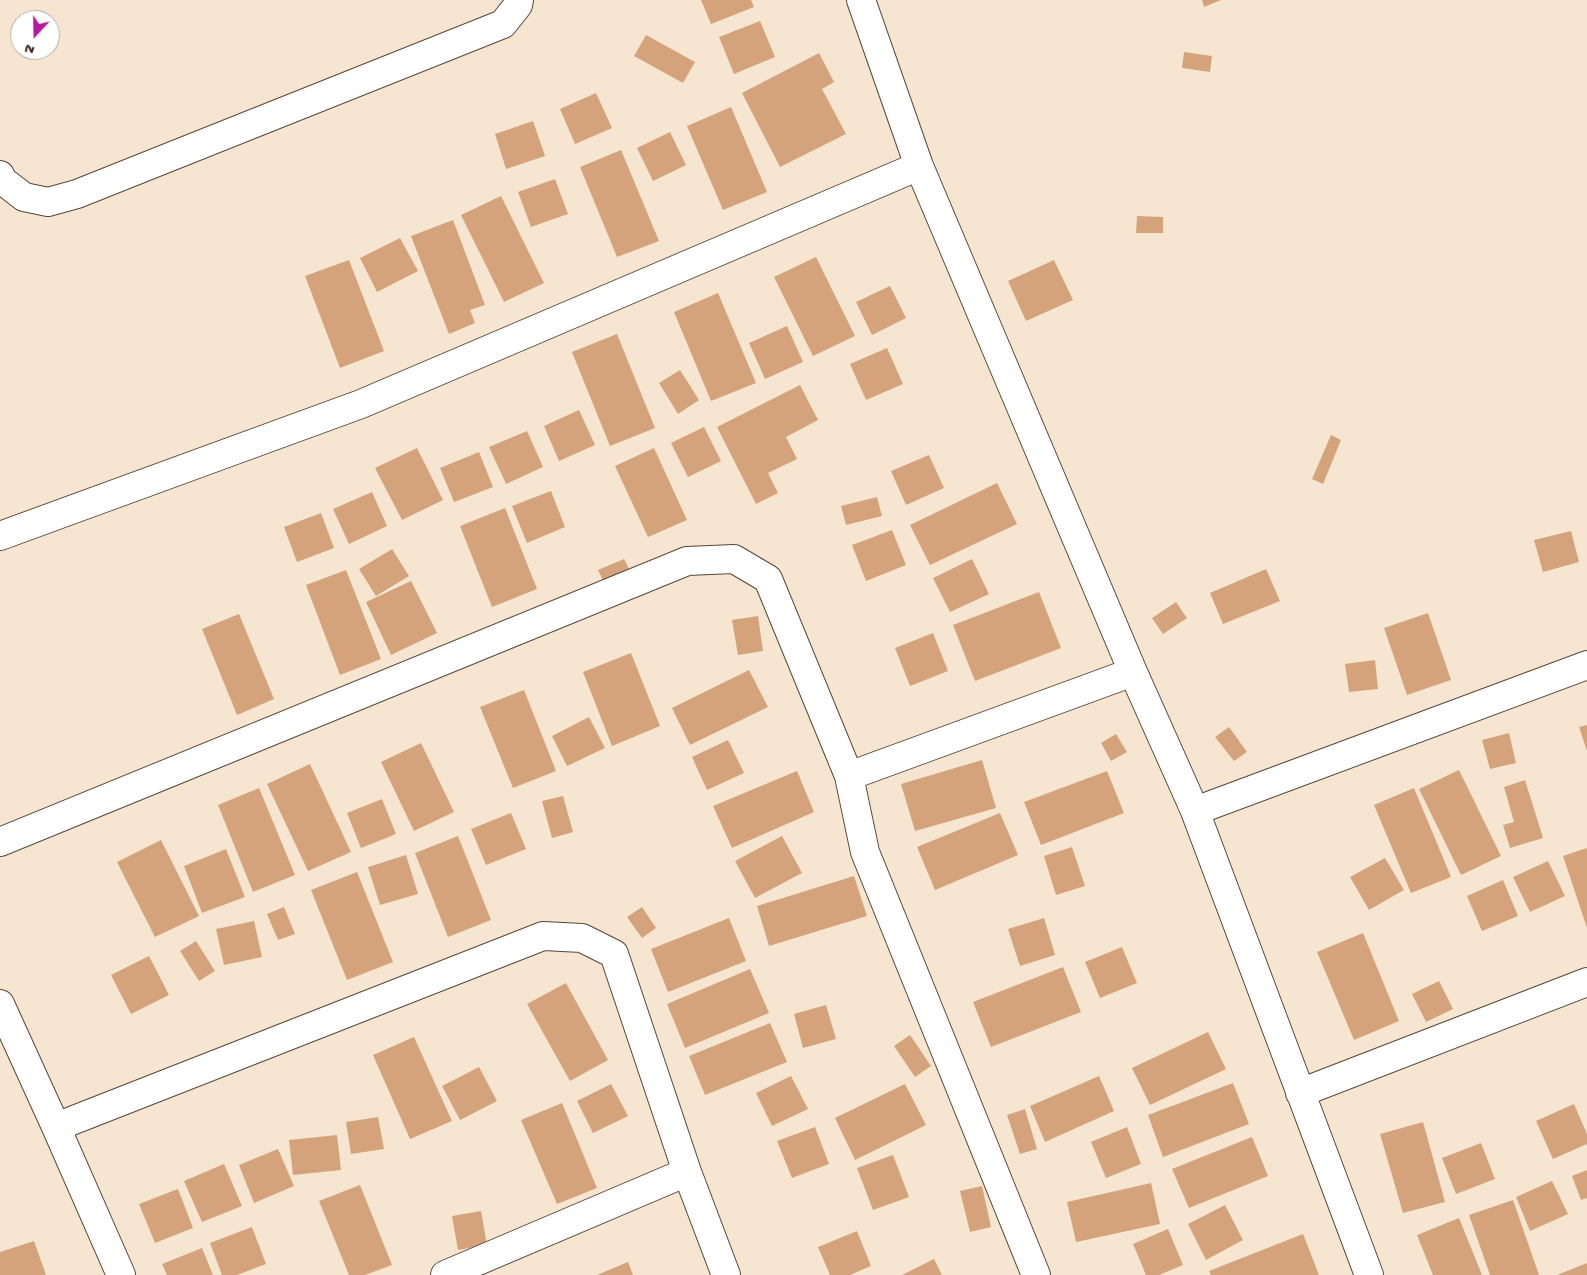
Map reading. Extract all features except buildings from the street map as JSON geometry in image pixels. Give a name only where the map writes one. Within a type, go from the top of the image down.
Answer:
[{"type":"street","points":[[0,175],[3,181],[24,197],[48,202],[77,194],[503,24],[518,5],[519,0]]},
{"type":"street","points":[[860,0],[919,166],[1133,672],[1194,811],[1369,1275]]},
{"type":"street","points":[[0,536],[361,404],[919,166]]},
{"type":"street","points":[[0,842],[687,561],[734,559],[768,579],[849,776],[865,852],[1036,1275]]},
{"type":"street","points":[[1194,811],[1587,665]]},
{"type":"street","points":[[849,776],[1133,672]]},
{"type":"street","points":[[56,1126],[543,936],[582,938],[614,954],[687,1172],[726,1275]]},
{"type":"street","points":[[1300,1093],[1587,982]]},
{"type":"street","points":[[0,1004],[121,1275]]},
{"type":"street","points":[[445,1275],[687,1172]]}]
